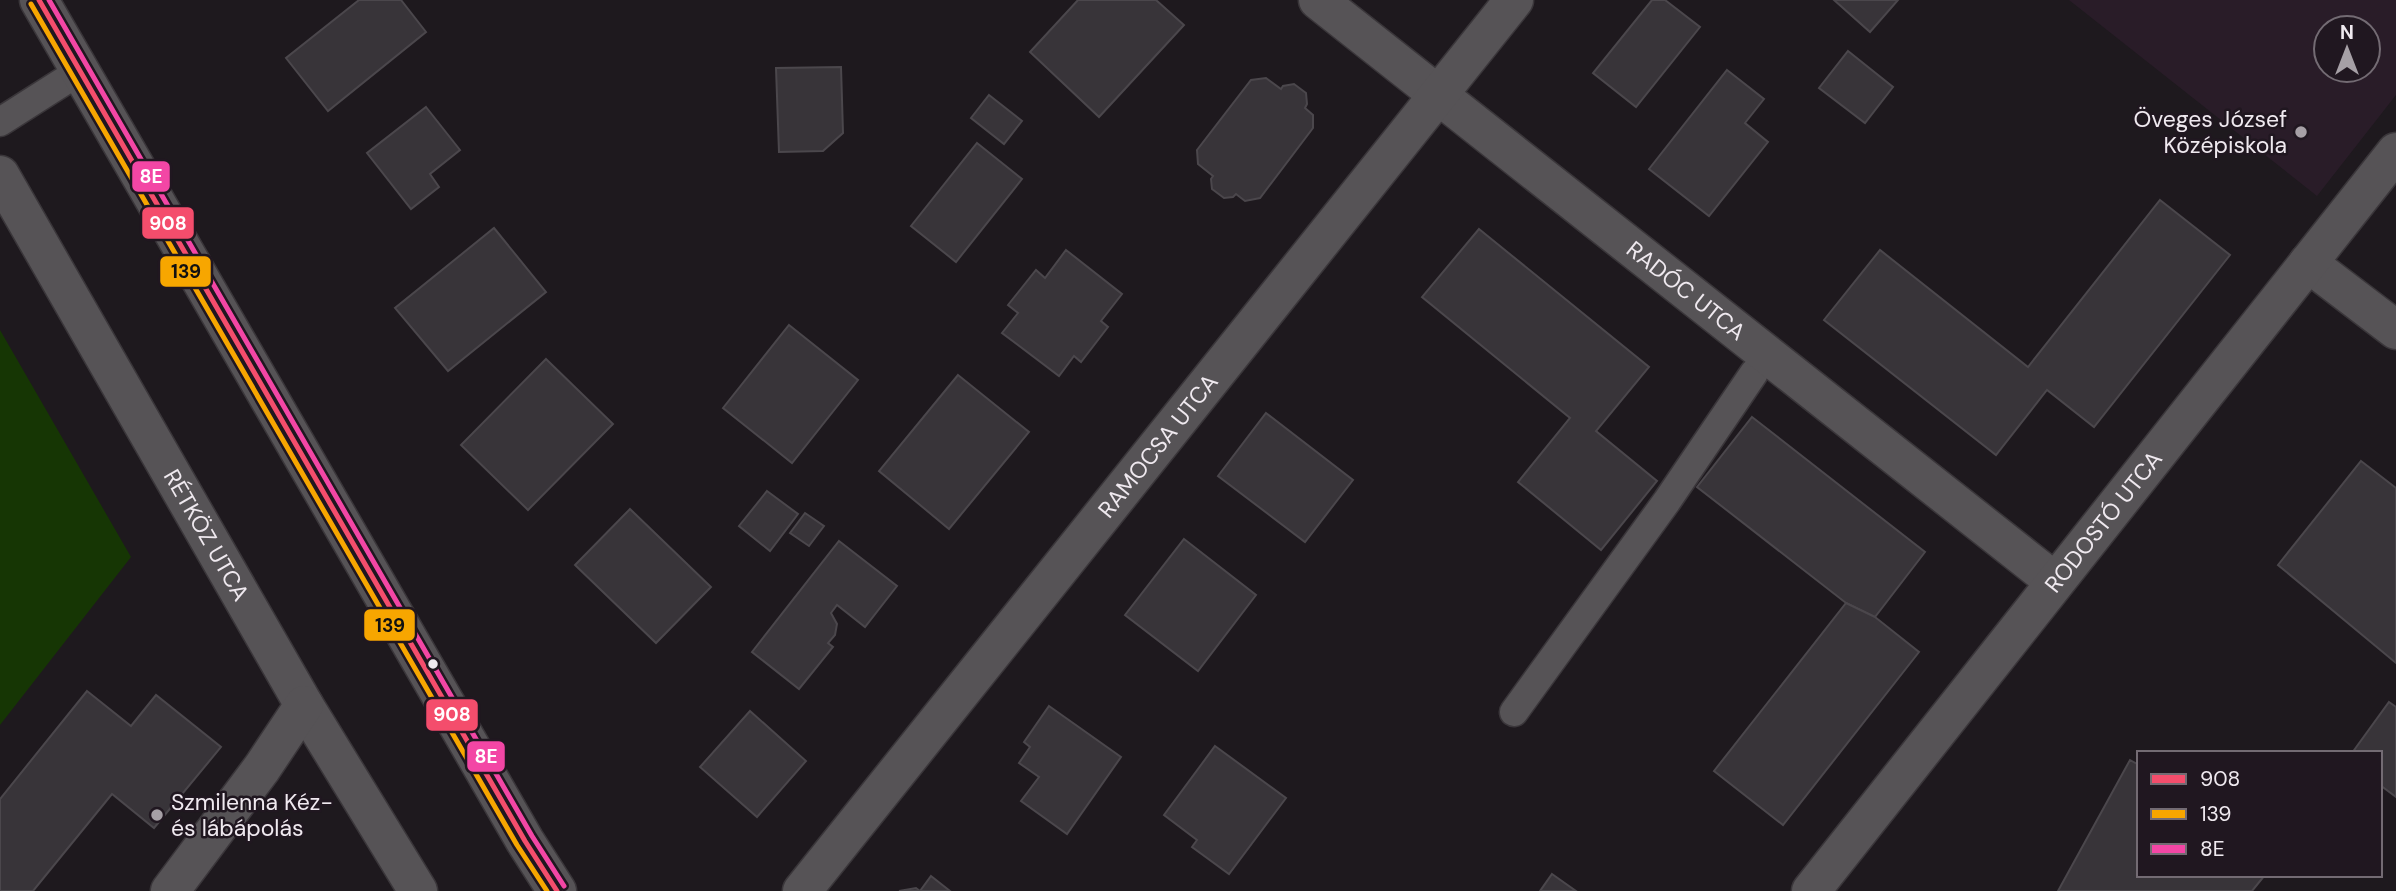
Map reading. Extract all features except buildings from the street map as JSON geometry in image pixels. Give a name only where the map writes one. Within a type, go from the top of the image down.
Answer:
[{"type":"street","points":[[39,0],[525,841],[557,891]]},
{"type":"street","name":"RADÓC UTCA","points":[[1318,0],[2054,581]]},
{"type":"street","name":"RAMOCSA UTCA","points":[[802,891],[1514,0]]},
{"type":"street","name":"RODOSTÓ UTCA","points":[[1811,891],[2396,152]]},
{"type":"street","name":"RÉTKÖZ UTCA","points":[[3,188],[304,705],[418,891]]},
{"type":"street","points":[[2308,262],[2396,330]]},
{"type":"street","points":[[170,891],[262,768],[304,705]]},
{"type":"lane","points":[[0,122],[79,71]]},
{"type":"lane","points":[[1514,712],[1674,490],[1754,373]]},
{"type":"shaded area","name":"Öveges József Középiskola","points":[[2069,0],[2396,0],[2396,95],[2317,196]]},
{"type":"green space","points":[[0,330],[131,557],[0,725]]},
{"type":"transit line","name":"908","points":[[39,0],[525,841],[557,891]]},
{"type":"transit line","name":"8E","points":[[49,0],[532,836],[564,886]]},
{"type":"transit line","name":"139","points":[[31,4],[517,845],[547,891]]},
{"type":"place","name":"Öveges József Középiskola","points":[[2301,132]]},
{"type":"place","name":"Szmilenna Kéz- és lábápolás","points":[[157,815]]}]
